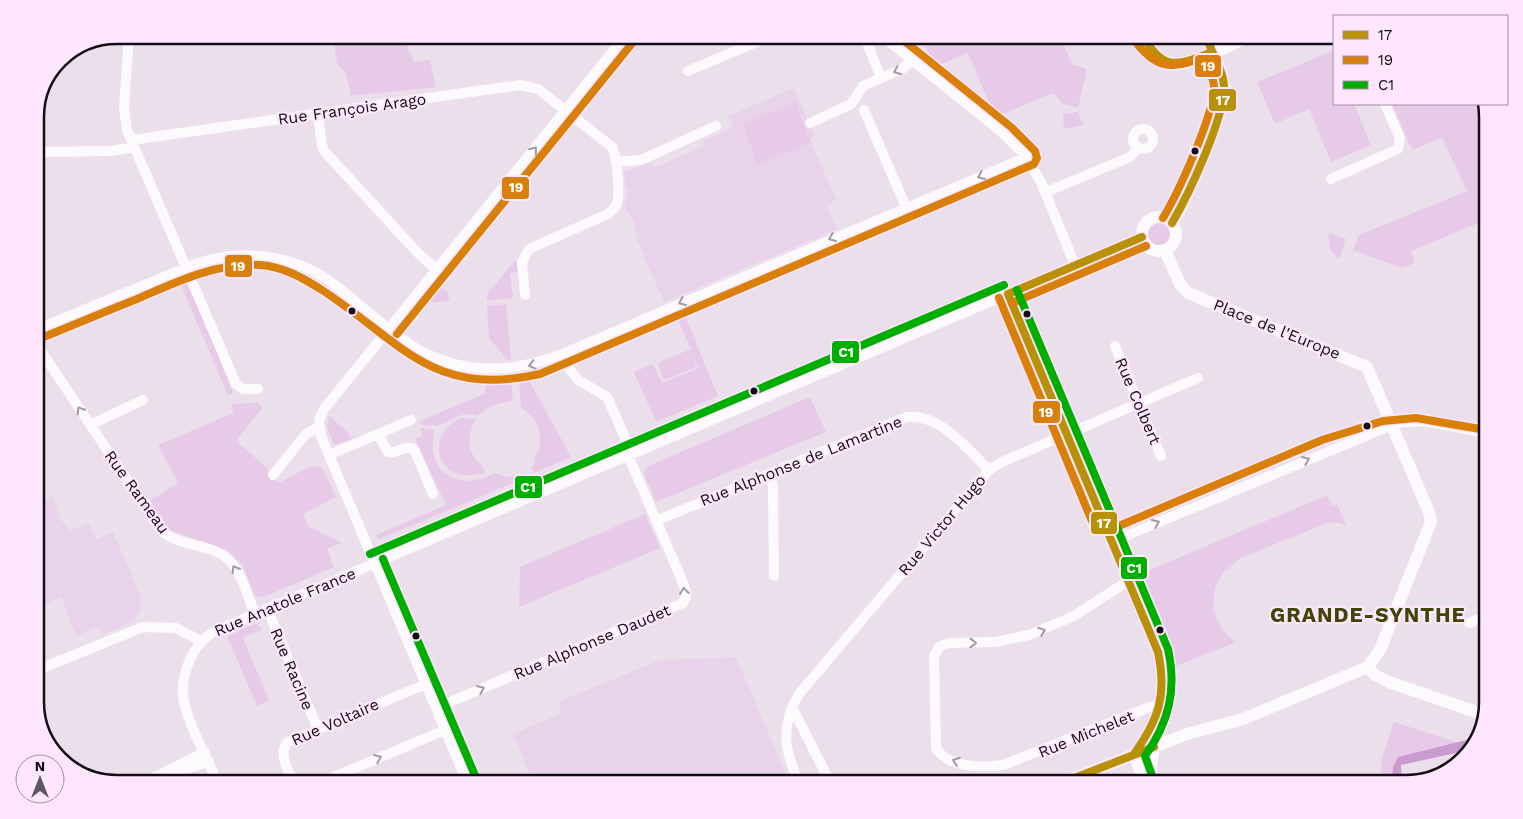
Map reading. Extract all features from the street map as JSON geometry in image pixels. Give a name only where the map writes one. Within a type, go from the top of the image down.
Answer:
[{"type":"street","points":[[129,44],[124,122],[236,384],[243,389],[258,389]]},
{"type":"street","points":[[464,775],[318,427],[322,413],[619,44]]},
{"type":"street","points":[[688,71],[752,44]]},
{"type":"street","points":[[868,44],[881,78]]},
{"type":"street","points":[[892,44],[1010,138],[1027,157],[1046,192],[1075,265]]},
{"type":"street","points":[[1148,44],[1157,58],[1170,65],[1182,64],[1216,44]]},
{"type":"street","points":[[1210,48],[1223,44]]},
{"type":"street","points":[[1172,223],[1181,207],[1223,100],[1223,80],[1210,48]]},
{"type":"street","points":[[810,123],[851,104],[863,86],[902,69],[912,60]]},
{"type":"street","name":"Rue François Arago","points":[[44,152],[112,151],[133,144],[318,114],[522,85],[538,89],[610,145],[614,150],[616,162]]},
{"type":"street","points":[[1331,179],[1398,149],[1399,136],[1385,105]]},
{"type":"street","points":[[864,110],[906,207]]},
{"type":"street","points":[[318,114],[322,146],[325,152],[417,252],[437,270]]},
{"type":"street","points":[[524,295],[522,262],[529,249],[604,216],[616,206],[618,195],[616,162],[641,160],[716,126]]},
{"type":"street","points":[[1046,192],[1130,156],[1138,148]]},
{"type":"street","points":[[44,326],[185,267],[234,255],[259,256],[285,260],[309,269],[331,281],[389,328],[426,353],[457,365],[474,368],[500,370],[522,367],[562,354],[1027,157]]},
{"type":"street","points":[[1152,218],[1164,218],[1172,223],[1176,238],[1172,245],[1165,250],[1152,250],[1145,245],[1142,237],[1144,226],[1152,218]]},
{"type":"street","name":"Rue Anatole France","points":[[214,775],[186,709],[183,695],[189,662],[201,641],[213,632],[1142,237]]},
{"type":"street","name":"Place de l'Europe","points":[[1165,250],[1180,284],[1188,293],[1364,365],[1371,374],[1431,519],[1380,650],[1368,667]]},
{"type":"street","name":"Rue Michelet","points":[[1008,294],[1128,582],[1170,677],[1171,690],[1151,730],[1134,754]]},
{"type":"street","name":"Rue Colbert","points":[[1115,346],[1161,456]]},
{"type":"street","name":"Rue Alphonse Daudet","points":[[436,708],[683,603],[686,597],[684,585],[656,521],[607,398],[578,380],[570,370],[562,354]]},
{"type":"street","name":"Rue Rameau","points":[[44,356],[162,532],[179,542],[213,550],[230,561],[237,571],[255,614]]},
{"type":"street","name":"Rue Victor Hugo","points":[[796,775],[786,745],[786,727],[792,707],[802,689],[989,470],[1004,461],[1198,378]]},
{"type":"street","points":[[90,425],[143,400]]},
{"type":"street","name":"Rue Alphonse de Lamartine","points":[[656,521],[896,420],[910,416],[923,418],[944,428],[989,470]]},
{"type":"street","points":[[329,455],[411,420]]},
{"type":"street","points":[[1112,542],[1392,425],[1418,421],[1479,431]]},
{"type":"street","points":[[273,475],[307,432],[318,427]]},
{"type":"street","points":[[378,434],[388,452],[395,452],[408,447],[414,449],[433,494]]},
{"type":"street","points":[[770,473],[773,487],[774,576]]},
{"type":"street","name":"Rue Michelet","points":[[1128,582],[1063,622],[1029,635],[995,642],[948,643],[939,647],[935,653],[934,744],[940,754],[951,760],[978,767],[1003,765],[1164,704]]},
{"type":"street","name":"Rue Racine","points":[[267,608],[318,729]]},
{"type":"street","points":[[1469,623],[1479,619]]},
{"type":"street","points":[[44,667],[143,627],[176,628],[201,641]]},
{"type":"street","points":[[1082,775],[1190,733],[1234,722],[1368,667],[1384,680],[1478,713]]},
{"type":"street","name":"Rue Voltaire","points":[[292,775],[284,756],[283,748],[288,742],[426,684]]},
{"type":"street","name":"Rue Michelet","points":[[1154,747],[1164,704]]},
{"type":"street","points":[[792,707],[826,775]]},
{"type":"street","points":[[338,775],[445,730]]},
{"type":"street","points":[[1151,775],[1150,764],[1154,747]]},
{"type":"street","points":[[1134,754],[1142,775]]},
{"type":"street","points":[[158,775],[188,759],[207,756]]},
{"type":"shaded area","points":[[334,44],[406,44],[414,62],[430,60],[436,87],[351,96],[346,73],[337,64]]},
{"type":"shaded area","points":[[925,44],[1063,44],[1072,64],[1087,69],[1078,108],[1061,103],[1054,93],[995,117],[968,53],[934,67]]},
{"type":"shaded area","points":[[1332,51],[1333,105],[1354,105],[1371,145],[1331,162],[1309,109],[1275,124],[1257,82]]},
{"type":"shaded area","points":[[794,88],[815,136],[810,139],[836,200],[827,205],[837,229],[664,302],[637,240],[634,221],[625,208],[628,188],[625,186],[624,172],[650,163],[656,167],[704,146],[702,141],[733,128],[728,116]]},
{"type":"shaded area","points":[[795,103],[811,142],[758,164],[742,124]]},
{"type":"shaded area","points":[[1392,105],[1478,105],[1479,223],[1411,251],[1415,263],[1402,268],[1353,250],[1359,235],[1467,191],[1442,138],[1412,150]]},
{"type":"shaded area","points":[[1078,112],[1083,125],[1064,129],[1063,114]]},
{"type":"shaded area","points":[[1159,222],[1168,225],[1171,234],[1168,243],[1159,246],[1150,243],[1147,234],[1150,225]]},
{"type":"shaded area","points":[[1328,232],[1346,239],[1339,259],[1330,249]]},
{"type":"shaded area","points":[[514,262],[517,262],[518,272],[510,273],[513,298],[487,301],[487,294]]},
{"type":"shaded area","points":[[183,276],[201,313],[233,393],[228,395],[178,278]]},
{"type":"shaded area","points":[[438,283],[448,293],[450,301],[421,303]]},
{"type":"shaded area","points":[[506,304],[511,360],[507,360],[489,338],[487,306]]},
{"type":"shaded area","points":[[683,311],[718,396],[656,422],[634,372],[653,364],[662,383],[699,368],[692,352],[697,367],[664,380],[657,363],[691,349],[675,314]]},
{"type":"shaded area","points":[[529,380],[571,457],[534,473],[531,468],[536,462],[534,459],[540,444],[540,431],[533,418],[521,408],[519,382]]},
{"type":"shaded area","points":[[511,383],[513,398],[511,401],[493,405],[477,416],[465,414],[439,425],[426,426],[420,424],[420,421],[484,394],[487,384]]},
{"type":"shaded area","points":[[810,397],[826,432],[656,502],[644,473],[648,466]]},
{"type":"shaded area","points":[[257,403],[263,407],[236,441],[264,465],[278,483],[311,466],[322,467],[336,497],[303,514],[308,526],[342,543],[327,548],[334,567],[264,597],[255,596],[243,566],[227,550],[170,530],[150,501],[178,483],[158,445],[233,413],[232,404]]},
{"type":"shaded area","points":[[329,416],[347,431],[352,439],[334,445],[327,427]]},
{"type":"shaded area","points":[[462,418],[475,419],[470,434],[471,450],[485,473],[461,475],[449,469],[443,463],[439,446],[441,438],[453,423]]},
{"type":"shaded area","points":[[420,428],[435,430],[433,445],[435,458],[440,468],[447,475],[457,480],[482,479],[495,473],[506,477],[520,475],[522,479],[378,540],[376,535],[446,505],[415,439],[423,435]]},
{"type":"shaded area","points":[[1327,495],[1332,506],[1337,504],[1346,525],[1334,522],[1327,523],[1241,558],[1223,573],[1215,587],[1213,609],[1222,630],[1236,642],[1178,665],[1172,665],[1136,576]]},
{"type":"shaded area","points":[[53,497],[61,521],[65,523],[69,531],[89,523],[96,540],[113,532],[141,597],[140,612],[130,623],[103,634],[99,626],[76,636],[61,597],[44,604],[44,501]]},
{"type":"shaded area","points":[[645,514],[660,548],[519,607],[520,567]]},
{"type":"shaded area","points":[[256,623],[262,630],[243,638],[269,700],[257,706],[227,636]]},
{"type":"shaded area","points":[[736,657],[786,775],[530,775],[513,734],[562,713],[558,702],[660,660]]},
{"type":"shaded area","points":[[1394,722],[1456,742],[1398,757],[1393,767],[1393,775],[1382,775],[1381,761]]},
{"type":"shaded area","points":[[1468,741],[1460,752],[1401,765],[1402,775],[1393,775],[1393,767],[1398,757]]},
{"type":"transit line","name":"19","points":[[397,334],[632,44]]},
{"type":"transit line","name":"19","points":[[44,337],[196,275],[227,267],[259,265],[277,268],[310,282],[399,347],[422,361],[446,372],[473,379],[504,379],[540,374],[1034,164],[1037,158],[1035,151],[1011,127],[908,44]]},
{"type":"transit line","name":"19","points":[[1138,44],[1150,57],[1165,64],[1183,64],[1204,57],[1214,86],[1209,114],[1202,133],[1186,172],[1163,218]]},
{"type":"transit line","name":"17","points":[[1148,44],[1157,55],[1172,63],[1180,63],[1212,52]]},
{"type":"transit line","name":"17","points":[[1172,223],[1204,156],[1222,101],[1224,87],[1222,76],[1209,44]]},
{"type":"transit line","name":"17","points":[[1008,294],[1142,237]]},
{"type":"transit line","name":"19","points":[[1012,303],[1146,246]]},
{"type":"transit line","name":"C1","points":[[370,554],[1004,285]]},
{"type":"transit line","name":"C1","points":[[1017,290],[1168,649],[1172,678],[1169,705],[1160,731],[1145,756],[1152,775]]},
{"type":"transit line","name":"17","points":[[1008,294],[1158,652],[1162,681],[1159,706],[1150,729],[1134,754]]},
{"type":"transit line","name":"19","points":[[999,298],[1094,526]]},
{"type":"transit line","name":"19","points":[[1107,531],[1322,440],[1383,421],[1416,418],[1479,429]]},
{"type":"transit line","name":"C1","points":[[383,559],[475,775]]},
{"type":"transit line","name":"17","points":[[1082,775],[1154,747]]},
{"type":"district","name":"GRANDE-SYNTHE","points":[[1368,614]]}]
